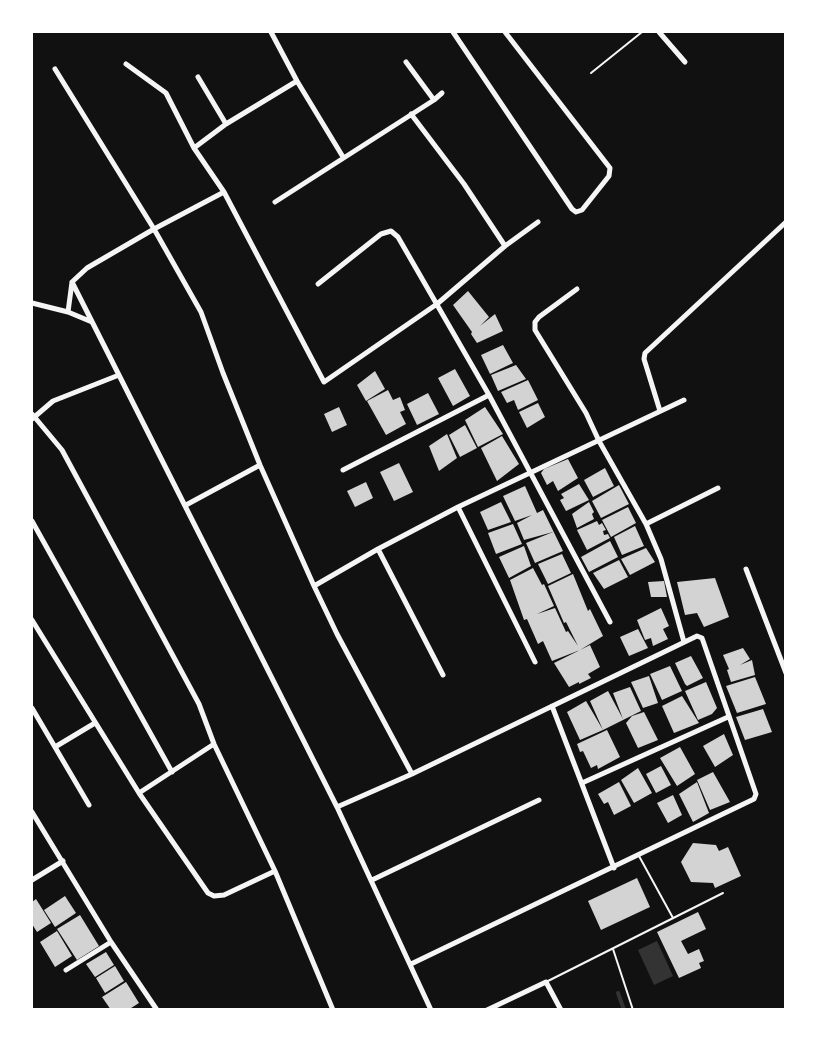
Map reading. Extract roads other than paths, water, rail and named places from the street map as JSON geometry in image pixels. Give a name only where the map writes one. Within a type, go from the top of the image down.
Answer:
[{"type":"street","points":[[271,32],[297,81],[343,157]]},
{"type":"street","points":[[453,32],[572,209],[576,212],[582,210],[609,176],[610,168],[505,32]]},
{"type":"street","points":[[659,32],[686,62]]},
{"type":"street","points":[[406,62],[434,100]]},
{"type":"street","points":[[126,64],[166,93],[194,148],[224,192],[324,382],[437,304],[505,246],[538,222]]},
{"type":"street","points":[[55,69],[154,229],[201,312],[260,465],[314,586],[412,774]]},
{"type":"street","points":[[198,77],[225,124]]},
{"type":"street","points":[[194,148],[225,124],[297,81]]},
{"type":"street","points":[[275,202],[442,93]]},
{"type":"street","points":[[411,114],[464,184],[505,246]]},
{"type":"street","points":[[68,312],[72,282],[87,268],[224,192]]},
{"type":"street","points":[[660,411],[644,359],[645,353],[786,222]]},
{"type":"street","points":[[318,284],[381,234],[391,231],[398,237],[489,395],[610,622]]},
{"type":"street","points":[[72,282],[337,807],[431,1010]]},
{"type":"street","points":[[577,289],[540,316],[535,322],[535,330],[586,413],[599,441],[646,524],[661,559],[684,642]]},
{"type":"street","points":[[32,303],[68,312],[92,322]]},
{"type":"street","points":[[119,375],[53,401],[33,416],[62,450],[199,704],[214,744],[275,871],[333,1010]]},
{"type":"street","points":[[342,470],[489,395]]},
{"type":"street","points":[[314,586],[458,507],[684,400]]},
{"type":"street","points":[[186,505],[260,465]]},
{"type":"street","points":[[646,524],[718,489]]},
{"type":"street","points":[[458,507],[535,662]]},
{"type":"street","points":[[32,520],[172,772]]},
{"type":"street","points":[[378,549],[443,675]]},
{"type":"street","points":[[746,569],[786,673]]},
{"type":"street","points":[[32,620],[139,794],[208,893],[214,896],[224,895],[275,871]]},
{"type":"street","points":[[337,807],[412,774],[684,642],[697,636],[702,638],[756,794],[754,799],[411,964]]},
{"type":"street","points":[[552,706],[614,868]]},
{"type":"street","points":[[32,708],[89,805]]},
{"type":"street","points":[[582,783],[728,717]]},
{"type":"street","points":[[55,747],[95,723]]},
{"type":"street","points":[[139,794],[214,744]]},
{"type":"street","points":[[372,880],[539,800]]},
{"type":"street","points":[[32,812],[111,942],[156,1010]]},
{"type":"street","points":[[32,880],[63,861]]},
{"type":"street","points":[[66,970],[111,942]]},
{"type":"street","points":[[487,1010],[546,982],[561,1010]]},
{"type":"lane","points":[[591,73],[642,32]]},
{"type":"lane","points":[[639,856],[673,918]]},
{"type":"lane","points":[[546,982],[723,893]]},
{"type":"lane","points":[[613,949],[633,1010]]},
{"type":"waterway","points":[[618,993],[624,1010]]}]
